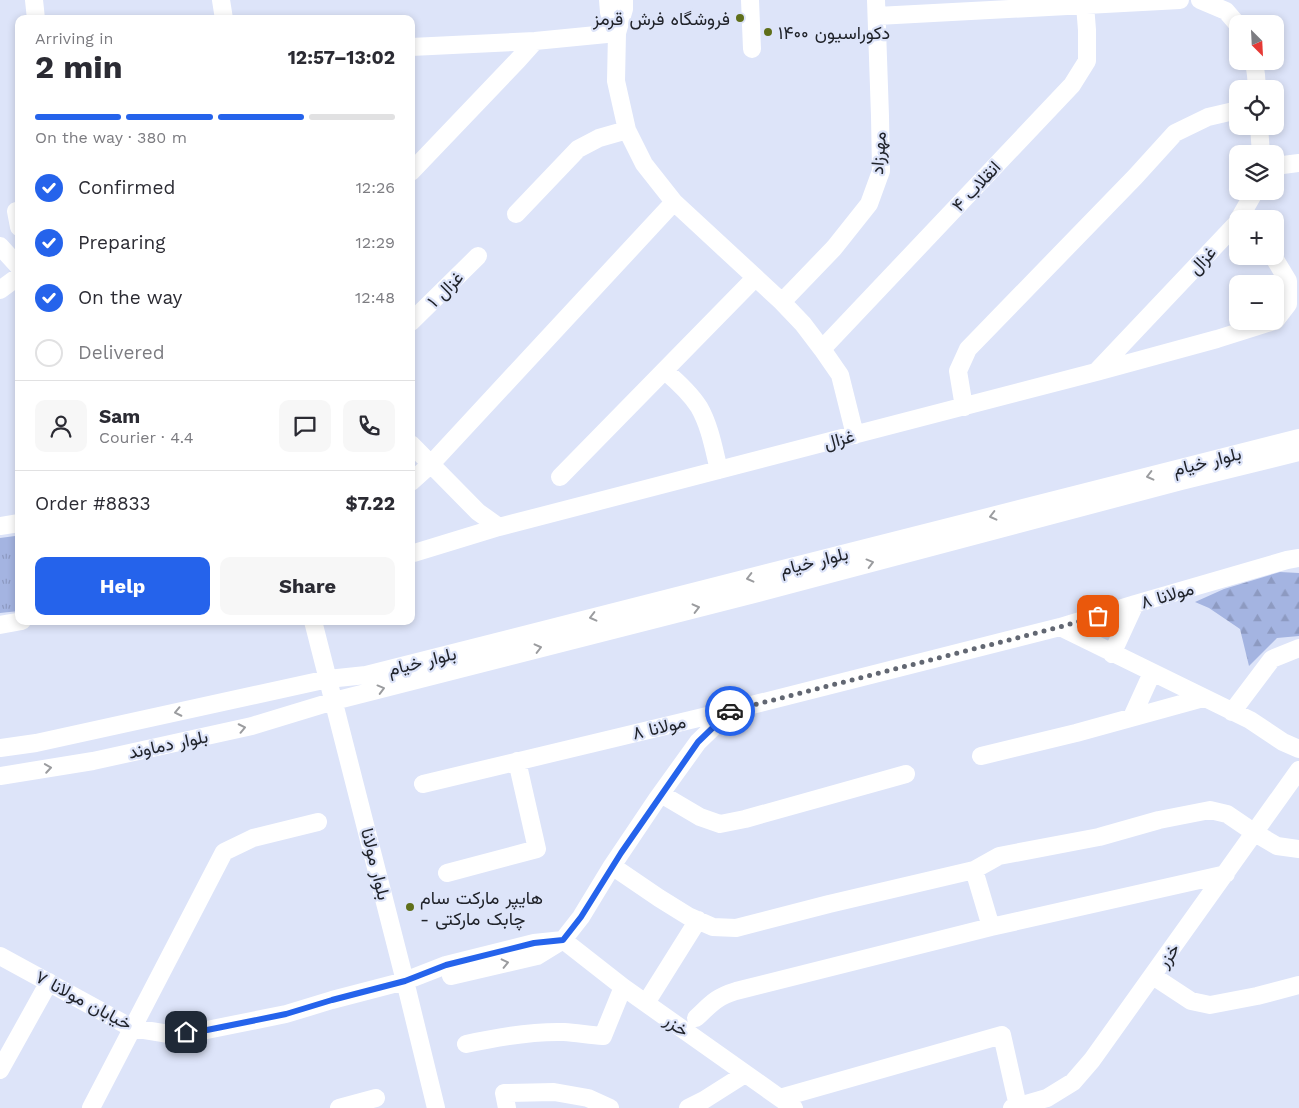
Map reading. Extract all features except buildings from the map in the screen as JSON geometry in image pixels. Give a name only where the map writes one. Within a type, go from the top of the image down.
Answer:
[{"type":"street","points":[[34,0],[36,15]]},
{"type":"street","points":[[221,0],[223,15]]},
{"type":"street","points":[[231,15],[232,0]]},
{"type":"street","points":[[608,0],[609,12],[616,33]]},
{"type":"street","points":[[624,0],[624,8],[616,33],[616,81],[627,130],[644,164],[674,202],[782,302],[803,324],[840,375],[855,435]]},
{"type":"street","points":[[750,0],[752,49]]},
{"type":"street","points":[[877,8],[1085,5],[1180,0]]},
{"type":"street","points":[[1200,0],[1226,11],[1229,15]]},
{"type":"street","name":"انقلاب ۴","points":[[822,349],[1072,85],[1086,61],[1087,30],[1085,5]]},
{"type":"street","name":"مهرزاد","points":[[782,302],[834,248],[869,204],[881,171],[877,8]]},
{"type":"street","points":[[415,47],[534,41],[616,33]]},
{"type":"street","points":[[415,168],[534,41]]},
{"type":"street","points":[[964,407],[958,371],[968,349],[1135,177],[1175,133],[1208,117],[1229,112]]},
{"type":"street","points":[[516,214],[578,149],[599,138],[627,130]]},
{"type":"street","points":[[1284,165],[1299,163]]},
{"type":"street","points":[[415,478],[431,464],[674,202]]},
{"type":"street","name":"غزال","points":[[415,553],[499,527],[1096,372],[1229,231]]},
{"type":"street","points":[[0,246],[15,263]]},
{"type":"street","name":"غزال ۱","points":[[415,318],[478,256]]},
{"type":"street","points":[[1279,265],[1288,281],[1288,304],[1284,309]]},
{"type":"street","points":[[560,477],[755,278]]},
{"type":"street","points":[[0,290],[15,279]]},
{"type":"street","points":[[1096,372],[1246,330]]},
{"type":"street","points":[[665,371],[681,384],[699,408],[711,436],[719,470]]},
{"type":"street","name":"بلوار خیام","points":[[328,679],[366,675],[1299,438]]},
{"type":"street","points":[[415,448],[478,512],[499,527]]},
{"type":"street","name":"بلوار خیام","points":[[334,701],[1299,452]]},
{"type":"street","points":[[0,526],[15,524]]},
{"type":"street","name":"مولانا ۸","points":[[423,784],[732,710],[1060,627],[1299,558]]},
{"type":"street","points":[[1112,654],[1135,604]]},
{"type":"street","points":[[0,625],[15,622]]},
{"type":"street","name":"بلوار مولانا","points":[[314,625],[436,1108]]},
{"type":"street","points":[[1060,627],[1250,720],[1283,742],[1298,747]]},
{"type":"street","points":[[1232,712],[1272,658],[1299,648]]},
{"type":"street","points":[[1132,717],[1152,673]]},
{"type":"street","name":"بلوار دماوند","points":[[0,748],[36,743],[328,679]]},
{"type":"street","points":[[981,756],[1076,733],[1203,698]]},
{"type":"street","name":"بلوار دماوند","points":[[0,776],[93,761],[243,728],[334,701]]},
{"type":"street","points":[[405,981],[446,965],[534,943],[563,940],[581,917],[612,866],[698,742],[732,710]]},
{"type":"street","points":[[447,873],[537,849],[518,761]]},
{"type":"street","name":"خزر","points":[[1015,1107],[1047,1098],[1073,1082],[1092,1060],[1299,770]]},
{"type":"street","points":[[661,794],[700,817],[720,824],[745,820],[906,774]]},
{"type":"street","points":[[612,866],[688,916],[713,927],[736,928],[974,870],[999,856],[1099,837],[1159,820],[1210,810],[1227,814],[1278,846],[1299,849]]},
{"type":"street","points":[[95,1106],[132,1028],[224,852],[253,838],[318,822]]},
{"type":"street","points":[[974,870],[991,926]]},
{"type":"street","points":[[696,1018],[716,999],[736,991],[991,926],[1226,874]]},
{"type":"street","points":[[646,1003],[698,920]]},
{"type":"street","name":"خزر","points":[[563,940],[646,1003],[794,1108]]},
{"type":"street","name":"خیابان مولانا ۷","points":[[0,956],[132,1028],[169,1034],[202,1031],[286,1014],[405,981]]},
{"type":"street","points":[[1153,976],[1191,1001],[1210,1005],[1257,996],[1299,985]]},
{"type":"street","points":[[0,1070],[49,982]]},
{"type":"street","points":[[466,1044],[503,1036],[536,1033],[563,1032],[603,1036],[623,986]]},
{"type":"street","points":[[780,1098],[1002,1035],[1015,1107]]},
{"type":"street","points":[[688,1108],[745,1074]]},
{"type":"street","points":[[506,1100],[554,1092],[588,1098],[610,1108]]},
{"type":"street","points":[[339,1108],[376,1098]]},
{"type":"green space","points":[[15,536],[15,611],[0,613],[0,538]]},
{"type":"green space","points":[[1280,572],[1299,573],[1299,636],[1277,638],[1249,666],[1240,629],[1209,608],[1195,602],[1224,589]]},
{"type":"way so far","points":[[730,711],[1098,616]]},
{"type":"place","name":"فروشگاه فرش قرمز","points":[[740,18]]},
{"type":"place","name":"دکوراسیون ۱۴۰۰","points":[[768,32]]},
{"type":"place","name":"هایپر مارکت سام - چابک مارکتی","points":[[410,907]]},
{"type":"route","points":[[186,1032],[202,1031],[286,1014],[405,981],[446,965],[534,943],[563,940],[581,917],[657,799],[698,742],[730,711]]}]
